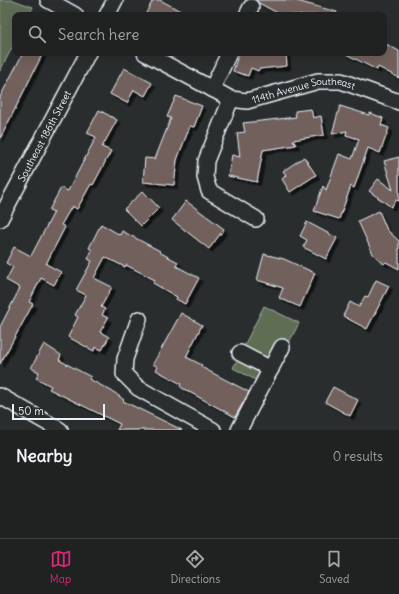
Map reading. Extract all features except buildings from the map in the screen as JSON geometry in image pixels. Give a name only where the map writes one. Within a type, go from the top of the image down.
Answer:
[{"type":"street","points":[[48,0],[70,12]]},
{"type":"street","points":[[109,12],[115,0]]},
{"type":"street","name":"Southeast 186th Street","points":[[0,219],[86,56]]},
{"type":"street","name":"114th Avenue Southeast","points":[[151,56],[231,99],[247,101],[318,81],[341,81],[399,102]]},
{"type":"street","points":[[212,89],[228,56]]},
{"type":"street","points":[[231,99],[206,161],[205,177],[209,191],[256,219]]},
{"type":"street","points":[[138,319],[125,359],[124,374],[138,388],[213,430]]},
{"type":"street","points":[[239,430],[282,347]]},
{"type":"street","points":[[240,353],[271,369]]},
{"type":"street","points":[[0,396],[60,430]]},
{"type":"green space","points":[[0,0],[13,0],[33,7],[30,12],[12,12],[12,48],[0,71]]},
{"type":"green space","points":[[264,306],[299,323],[267,386],[233,368]]}]
